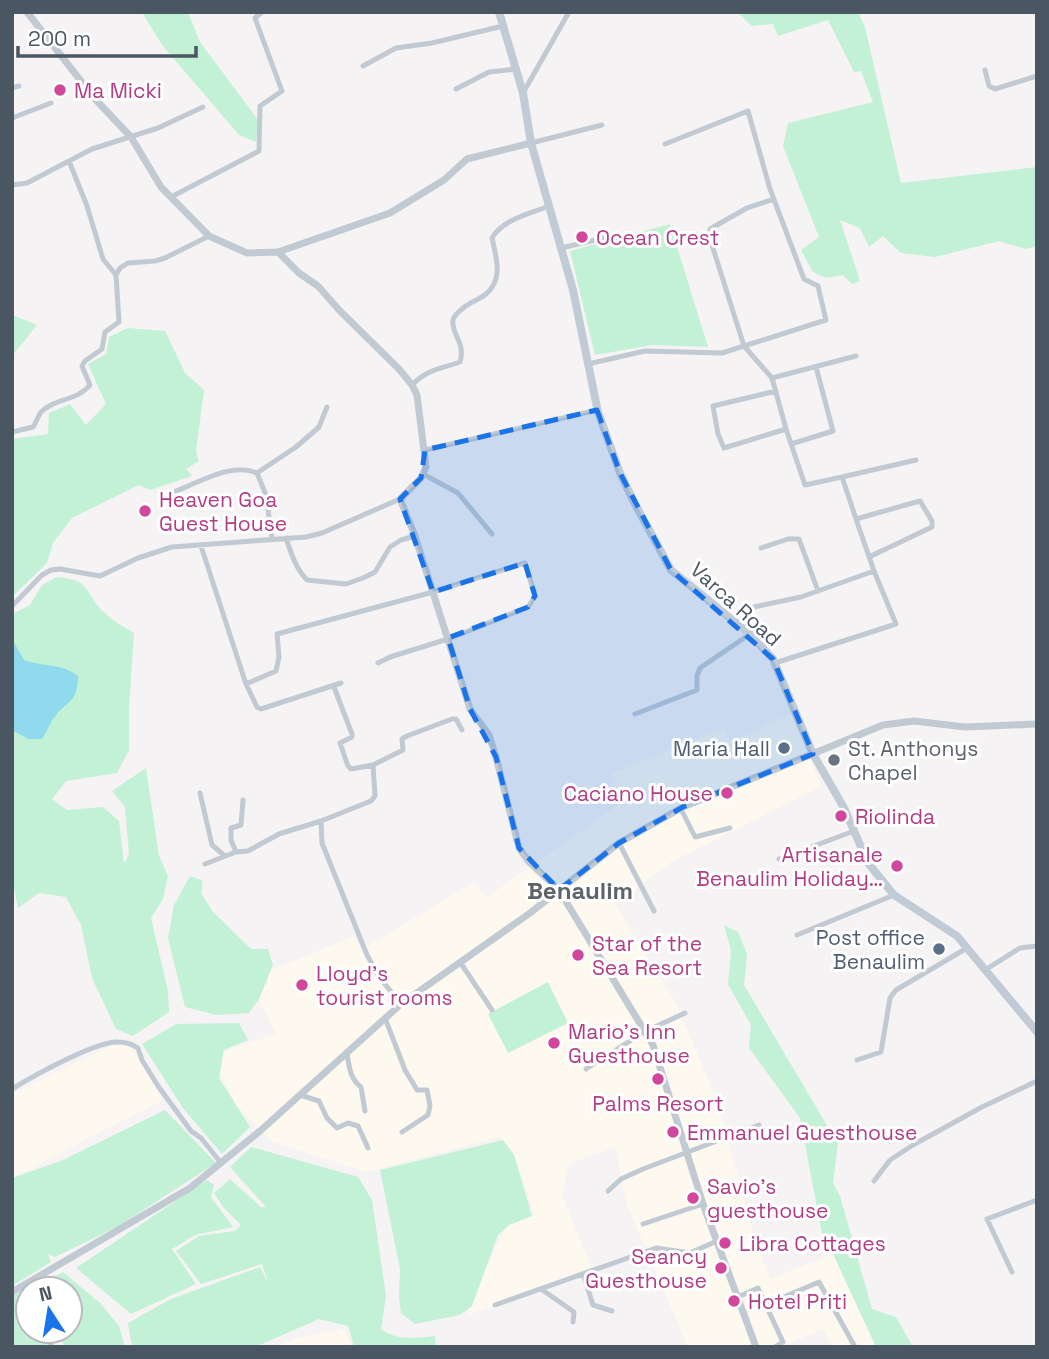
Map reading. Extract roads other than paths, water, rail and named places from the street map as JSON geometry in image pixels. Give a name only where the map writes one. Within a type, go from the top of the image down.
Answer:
[{"type":"main road","name":"Varca Road","points":[[499,12],[523,93],[531,143],[573,290],[597,410],[620,473],[671,570],[750,634],[775,663],[813,754],[844,808],[868,863],[894,895],[957,936],[1037,1032]]},
{"type":"street","points":[[27,12],[95,99],[131,137],[161,187],[209,236],[247,253],[278,252],[390,213],[444,180],[467,159],[602,125]]},
{"type":"street","points":[[171,197],[259,151],[260,106],[282,90],[255,18],[262,12]]},
{"type":"street","points":[[523,93],[569,12]]},
{"type":"street","points":[[363,66],[396,48],[432,43],[503,26]]},
{"type":"street","points":[[456,89],[489,72],[516,69]]},
{"type":"street","points":[[985,70],[989,86],[995,89],[1037,76]]},
{"type":"street","points":[[12,88],[19,86]]},
{"type":"street","points":[[12,118],[51,103]]},
{"type":"street","points":[[12,185],[27,183],[92,149],[158,128],[203,107]]},
{"type":"street","points":[[588,364],[645,351],[722,353],[826,320],[818,286],[804,279],[774,199],[747,111],[666,144]]},
{"type":"street","points":[[12,432],[33,427],[40,413],[83,393],[90,385],[89,377],[82,366],[102,349],[105,332],[119,322],[116,275],[103,259],[87,206],[69,161]]},
{"type":"street","points":[[774,199],[747,208],[710,229],[711,242],[744,346],[772,378],[805,485],[916,460]]},
{"type":"street","points":[[412,385],[422,374],[460,362],[460,342],[452,323],[453,317],[469,302],[487,293],[492,287],[498,267],[492,237],[495,231],[549,206]]},
{"type":"street","points":[[561,248],[617,235]]},
{"type":"street","points":[[116,275],[120,268],[128,263],[165,258],[209,236]]},
{"type":"street","points":[[12,606],[42,575],[51,570],[100,576],[138,558],[172,547],[322,533],[400,499],[423,474],[426,467],[425,450],[417,395],[412,385],[318,286],[299,273],[278,252]]},
{"type":"street","points":[[772,378],[856,356]]},
{"type":"street","points":[[791,444],[833,431],[816,367]]},
{"type":"street","points":[[776,391],[713,406],[718,434],[724,448],[786,429]]},
{"type":"street","points":[[257,473],[296,447],[319,427],[327,407]]},
{"type":"street","points":[[425,450],[597,410]]},
{"type":"street","points":[[176,491],[236,470],[249,469],[257,473],[266,495],[272,539]]},
{"type":"street","points":[[423,474],[458,493],[492,534]]},
{"type":"street","points":[[775,663],[896,624],[874,571],[842,477]]},
{"type":"street","points":[[400,499],[415,536],[470,709],[489,735],[519,848],[529,862],[559,890],[653,1045],[703,1204],[756,1347]]},
{"type":"street","points":[[856,519],[920,501],[932,521],[932,527],[869,557]]},
{"type":"street","points":[[286,538],[293,558],[307,580],[346,584],[375,572],[390,547],[415,536]]},
{"type":"street","points":[[761,548],[799,539],[818,591]]},
{"type":"street","points":[[201,546],[246,684],[257,707],[261,709],[341,683]]},
{"type":"street","points":[[246,684],[276,671],[279,657],[277,634],[433,592],[525,563],[535,596],[528,607],[378,663]]},
{"type":"street","points":[[732,619],[754,607],[818,591],[874,571]]},
{"type":"street","points":[[635,714],[697,690],[696,676],[700,668],[750,634]]},
{"type":"street","points":[[334,687],[352,734],[352,737],[340,743],[351,769],[373,765],[403,750],[402,739],[452,719],[456,719],[462,730]]},
{"type":"street","points":[[42,1275],[190,1188],[300,1095],[401,1004],[559,890],[619,843],[681,809],[883,725],[914,721],[965,727],[1037,724]]},
{"type":"street","points":[[205,864],[236,852],[248,851],[279,834],[371,801],[375,796],[373,765]]},
{"type":"street","points":[[200,793],[212,845],[225,856]]},
{"type":"street","points":[[236,852],[231,839],[231,828],[241,825],[243,800]]},
{"type":"street","points":[[681,809],[695,837],[730,828]]},
{"type":"street","points":[[321,821],[322,843],[368,955],[380,978],[401,1004]]},
{"type":"street","points":[[779,859],[854,831]]},
{"type":"street","points":[[619,843],[654,911]]},
{"type":"street","points":[[797,935],[894,895]]},
{"type":"street","points":[[985,970],[1020,948],[1037,946]]},
{"type":"street","points":[[857,1060],[881,1052],[890,998],[896,990],[967,948]]},
{"type":"street","points":[[460,962],[492,1010]]},
{"type":"street","points":[[586,1069],[645,1032],[685,1013]]},
{"type":"street","points":[[385,1018],[405,1070],[417,1090],[427,1090],[430,1097],[428,1115],[402,1132]]},
{"type":"street","points":[[12,1088],[58,1063],[108,1043],[130,1043],[138,1048],[158,1086],[191,1131],[201,1138],[221,1163]]},
{"type":"street","points":[[347,1053],[355,1082],[361,1087],[365,1111]]},
{"type":"street","points":[[874,1181],[890,1160],[913,1144],[1037,1081]]},
{"type":"street","points":[[300,1095],[319,1101],[327,1118],[337,1128],[348,1123],[358,1126],[368,1148]]},
{"type":"street","points":[[608,1191],[621,1179],[759,1125]]},
{"type":"street","points":[[1012,1272],[987,1219],[1037,1200]]},
{"type":"street","points":[[643,1224],[703,1204]]},
{"type":"street","points":[[495,1305],[656,1248],[690,1253],[717,1241]]},
{"type":"street","points":[[583,1274],[593,1305],[612,1311]]},
{"type":"street","points":[[767,1304],[819,1282],[855,1347]]},
{"type":"street","points":[[541,1289],[570,1307],[574,1312],[573,1322]]},
{"type":"street","points":[[738,1297],[758,1289],[783,1342],[775,1347]]},
{"type":"water","points":[[12,639],[24,660],[59,667],[78,676],[74,697],[53,719],[42,739],[28,739],[12,730]]},
{"type":"place","name":"Ma Micki","points":[[60,90]]},
{"type":"place","name":"Ocean Crest","points":[[582,237]]},
{"type":"place","name":"Heaven Goa Guest House","points":[[145,511]]},
{"type":"place","name":"Maria Hall","points":[[784,748]]},
{"type":"place","name":"St. Anthonys Chapel","points":[[834,760]]},
{"type":"place","name":"Caciano House","points":[[727,793]]},
{"type":"place","name":"Riolinda","points":[[841,816]]},
{"type":"place","name":"Artisanale Benaulim Holiday…","points":[[897,866]]},
{"type":"place","name":"Post office Benaulim","points":[[939,949]]},
{"type":"place","name":"Star of the Sea Resort","points":[[578,955]]},
{"type":"place","name":"Lloyd's tourist rooms","points":[[302,985]]},
{"type":"place","name":"Mario's Inn Guesthouse","points":[[554,1043]]},
{"type":"place","name":"Palms Resort","points":[[658,1079]]},
{"type":"place","name":"Emmanuel Guesthouse","points":[[673,1132]]},
{"type":"place","name":"Savio's guesthouse","points":[[693,1198]]},
{"type":"place","name":"Libra Cottages","points":[[725,1243]]},
{"type":"place","name":"Seancy Guesthouse","points":[[721,1268]]},
{"type":"place","name":"Hotel Priti","points":[[734,1301]]},
{"type":"district","name":"Benaulim","points":[[580,890]]}]
